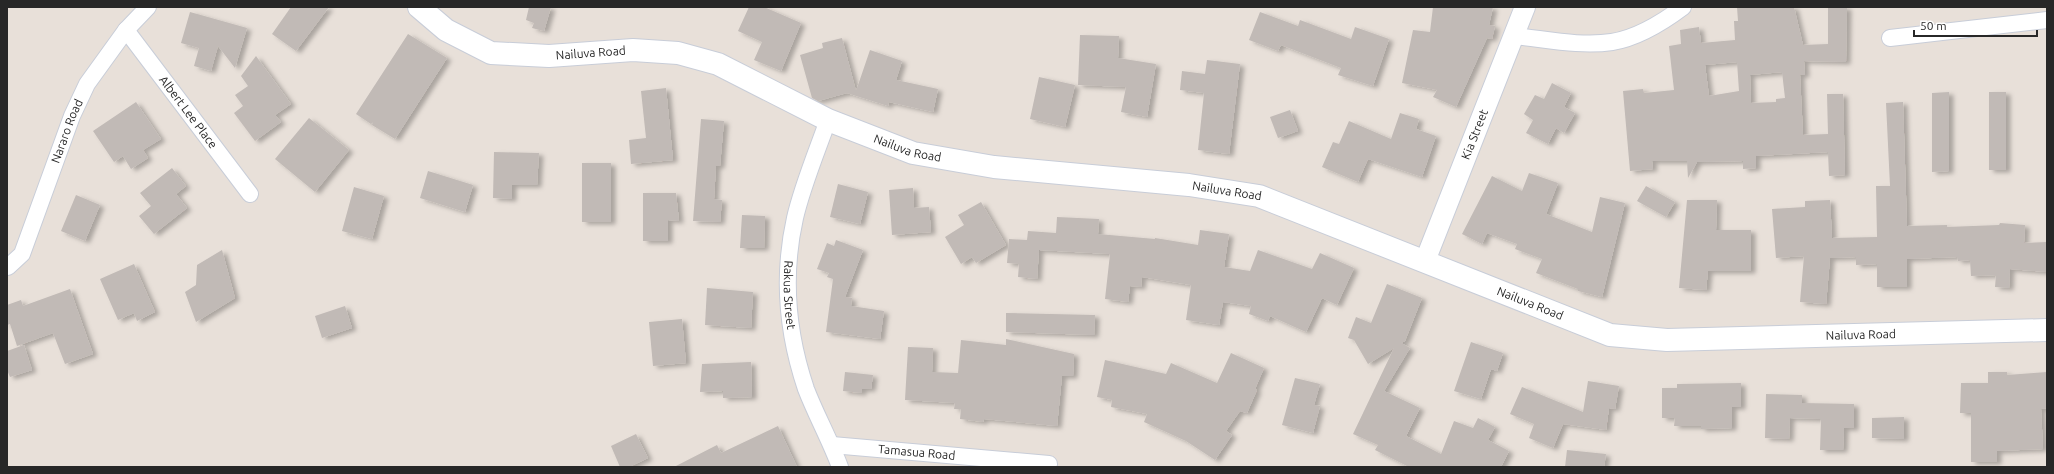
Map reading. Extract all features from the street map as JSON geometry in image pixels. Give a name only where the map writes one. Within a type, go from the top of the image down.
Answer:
[{"type":"main road","name":"Nailuva Road","points":[[419,7],[446,30],[491,53],[549,56],[633,50],[678,53],[718,64],[828,120],[912,153],[994,167],[1189,185],[1259,196],[1610,335],[1667,340],[2047,330]]},
{"type":"street","name":"Nararo Road","points":[[8,267],[22,254],[72,116],[87,84],[126,30],[148,7]]},
{"type":"street","name":"Kia Street","points":[[1425,261],[1526,7]]},
{"type":"street","points":[[1514,36],[1583,43],[1612,42],[1657,26],[1683,7]]},
{"type":"street","points":[[1890,38],[2047,20]]},
{"type":"street","name":"Albert Lee Place","points":[[126,30],[250,194]]},
{"type":"street","name":"Rakua Street","points":[[828,120],[795,217],[788,267],[787,299],[792,341],[805,383],[840,467]]},
{"type":"street","name":"Tamasua Road","points":[[832,445],[1049,464]]},
{"type":"building","points":[[291,7],[329,7],[296,51],[272,34]]},
{"type":"building","points":[[529,7],[551,7],[544,31],[532,28],[534,23],[526,20]]},
{"type":"building","points":[[749,7],[764,7],[801,23],[781,71],[754,60],[762,42],[738,31]]},
{"type":"building","points":[[1433,7],[1493,7],[1489,25],[1495,26],[1492,39],[1487,38],[1456,107],[1433,97],[1437,90],[1402,83],[1413,30],[1430,32]]},
{"type":"building","points":[[1737,7],[1794,7],[1803,45],[1828,44],[1828,7],[1847,7],[1846,62],[1804,61],[1805,75],[1800,75],[1803,135],[1828,134],[1827,94],[1843,94],[1845,175],[1829,176],[1828,152],[1756,156],[1756,168],[1743,169],[1743,161],[1697,162],[1688,178],[1687,161],[1652,161],[1653,169],[1630,171],[1623,91],[1643,89],[1644,93],[1674,90],[1669,46],[1681,44],[1680,30],[1699,27],[1701,43],[1735,40],[1734,21],[1738,21]],"holes":[[[1737,62],[1739,91],[1709,96],[1705,65]],[[1782,72],[1785,98],[1776,99],[1776,102],[1751,103],[1750,75]]]},
{"type":"building","points":[[190,12],[247,28],[235,68],[218,46],[211,71],[194,66],[199,48],[181,43]]},
{"type":"building","points":[[1260,12],[1298,26],[1300,20],[1351,39],[1355,27],[1389,39],[1373,86],[1338,75],[1341,68],[1281,45],[1278,51],[1249,40]]},
{"type":"building","points":[[408,34],[447,58],[395,139],[372,125],[373,122],[371,124],[356,114]]},
{"type":"building","points":[[1080,35],[1119,36],[1118,58],[1156,64],[1147,117],[1121,112],[1126,87],[1078,85]]},
{"type":"building","points":[[842,38],[856,91],[870,50],[902,61],[896,80],[938,89],[933,112],[889,102],[888,106],[847,93],[818,101],[812,98],[800,55],[823,48],[822,43]]},
{"type":"building","points":[[256,56],[291,104],[275,115],[281,122],[255,141],[234,113],[243,106],[235,95],[248,86],[241,76]]},
{"type":"building","points":[[1207,60],[1240,64],[1229,154],[1198,150],[1204,93],[1180,90],[1182,71],[1205,74]]},
{"type":"building","points":[[1039,77],[1075,85],[1065,127],[1030,119]]},
{"type":"building","points":[[1552,83],[1571,93],[1564,107],[1575,113],[1564,133],[1556,128],[1548,144],[1526,133],[1533,120],[1524,114],[1535,95],[1544,99]]},
{"type":"building","points":[[666,88],[673,160],[631,164],[629,140],[646,138],[641,91]]},
{"type":"building","points":[[1949,92],[1949,171],[1932,172],[1932,93]]},
{"type":"building","points":[[1989,92],[2006,92],[2006,170],[1989,170]]},
{"type":"building","points":[[136,102],[161,139],[143,150],[148,158],[131,169],[123,156],[114,162],[93,131]]},
{"type":"building","points":[[1903,102],[1907,226],[1947,225],[1947,227],[1999,225],[2000,223],[2025,225],[2024,243],[2047,242],[2047,272],[2010,269],[2009,288],[1995,287],[1996,275],[1971,276],[1970,260],[1958,261],[1957,257],[1907,259],[1907,287],[1877,287],[1877,264],[1856,265],[1856,257],[1830,258],[1826,304],[1800,302],[1804,256],[1776,258],[1772,209],[1805,207],[1805,201],[1830,200],[1832,238],[1877,237],[1876,186],[1890,186],[1886,103]]},
{"type":"building","points":[[1290,110],[1298,131],[1278,138],[1270,117]]},
{"type":"building","points":[[1400,113],[1419,119],[1416,129],[1436,136],[1422,177],[1368,159],[1358,182],[1322,167],[1333,142],[1339,144],[1349,121],[1391,139]]},
{"type":"building","points":[[309,118],[349,150],[315,192],[275,159]]},
{"type":"building","points":[[701,119],[724,121],[720,166],[716,166],[714,199],[722,200],[720,222],[693,221]]},
{"type":"building","points":[[494,152],[539,153],[537,185],[512,185],[512,199],[493,198]]},
{"type":"building","points":[[582,163],[611,163],[611,222],[582,222]]},
{"type":"building","points":[[172,168],[186,186],[176,194],[187,208],[154,234],[139,216],[151,206],[140,193]]},
{"type":"building","points":[[428,171],[473,185],[465,212],[420,198]]},
{"type":"building","points":[[1529,173],[1558,183],[1546,214],[1592,232],[1600,197],[1625,203],[1602,297],[1578,291],[1578,289],[1536,273],[1542,259],[1515,249],[1517,244],[1487,233],[1482,244],[1462,234],[1492,176],[1522,191]]},
{"type":"building","points":[[838,184],[868,192],[860,224],[830,217]]},
{"type":"building","points":[[1646,186],[1675,202],[1666,217],[1637,201]]},
{"type":"building","points":[[354,187],[384,196],[372,239],[342,231]]},
{"type":"building","points":[[913,188],[914,208],[929,207],[931,232],[892,235],[889,190]]},
{"type":"building","points":[[643,193],[676,193],[679,221],[668,220],[668,241],[643,241]]},
{"type":"building","points":[[76,195],[100,205],[85,241],[61,231]]},
{"type":"building","points":[[1687,200],[1717,200],[1716,230],[1751,230],[1751,271],[1708,271],[1706,290],[1679,288]]},
{"type":"building","points":[[981,202],[1006,245],[976,263],[972,257],[961,264],[945,237],[964,225],[958,215]]},
{"type":"building","points":[[742,215],[765,216],[764,248],[740,248]]},
{"type":"building","points":[[1057,217],[1099,219],[1098,234],[1155,238],[1198,245],[1200,230],[1229,234],[1224,267],[1250,271],[1258,250],[1312,269],[1320,253],[1354,268],[1337,305],[1322,298],[1306,332],[1270,316],[1268,321],[1249,314],[1251,306],[1223,302],[1219,325],[1186,320],[1191,285],[1142,277],[1141,287],[1130,286],[1128,302],[1105,299],[1110,254],[1039,250],[1037,279],[1018,277],[1019,264],[1007,263],[1009,239],[1027,240],[1028,231],[1056,233]]},
{"type":"building","points":[[836,240],[863,250],[845,297],[852,298],[851,306],[884,311],[880,339],[826,332],[833,279],[827,277],[829,273],[817,269],[827,243],[834,246]]},
{"type":"building","points":[[222,250],[235,298],[196,322],[185,292],[196,285],[197,265]]},
{"type":"building","points":[[134,264],[155,312],[137,321],[134,313],[118,320],[100,279]]},
{"type":"building","points":[[1387,284],[1422,298],[1405,341],[1401,343],[1410,348],[1384,391],[1420,408],[1406,436],[1441,454],[1454,421],[1473,428],[1478,418],[1495,427],[1488,440],[1509,451],[1501,467],[1409,467],[1375,450],[1378,445],[1353,434],[1394,348],[1368,364],[1354,340],[1348,338],[1356,317],[1371,323]]},
{"type":"building","points":[[707,288],[753,292],[751,328],[705,325]]},
{"type":"building","points":[[70,289],[93,354],[65,364],[53,333],[17,346],[10,324],[7,325],[7,305],[21,300],[23,306]]},
{"type":"building","points":[[345,306],[352,328],[322,338],[315,316]]},
{"type":"building","points":[[1006,313],[1095,315],[1094,335],[1006,332]]},
{"type":"building","points":[[682,319],[686,363],[653,366],[649,322]]},
{"type":"building","points":[[1006,339],[1074,354],[1073,376],[1062,376],[1057,426],[984,419],[983,422],[960,419],[961,409],[954,409],[955,403],[905,400],[908,347],[933,348],[932,372],[958,373],[961,340],[1006,345]]},
{"type":"building","points":[[1471,342],[1503,353],[1497,371],[1491,369],[1481,399],[1454,391]]},
{"type":"building","points":[[24,345],[32,370],[10,377],[7,370],[7,351]]},
{"type":"building","points":[[1231,353],[1264,368],[1255,389],[1257,390],[1247,413],[1240,411],[1226,431],[1232,435],[1215,460],[1186,441],[1144,422],[1147,414],[1111,407],[1112,400],[1097,397],[1105,360],[1166,374],[1171,363],[1217,383]]},
{"type":"building","points":[[751,362],[752,397],[723,398],[723,391],[700,392],[702,364]]},
{"type":"building","points":[[845,372],[873,375],[871,389],[862,389],[862,393],[843,391]]},
{"type":"building","points":[[1988,372],[2007,372],[2007,375],[2047,372],[2047,408],[2041,409],[2043,449],[1997,451],[1997,462],[1971,462],[1971,413],[1960,413],[1961,383],[1988,383]]},
{"type":"building","points":[[1295,378],[1320,384],[1314,405],[1320,406],[1313,433],[1282,425]]},
{"type":"building","points":[[1588,381],[1619,386],[1615,409],[1609,408],[1606,430],[1563,424],[1553,448],[1529,438],[1534,424],[1510,414],[1522,387],[1583,412]]},
{"type":"building","points":[[1741,383],[1741,407],[1732,407],[1732,428],[1701,429],[1701,426],[1674,426],[1675,418],[1662,418],[1662,388],[1677,388],[1677,384]]},
{"type":"building","points":[[1766,394],[1802,395],[1802,403],[1854,404],[1854,428],[1844,428],[1843,450],[1820,450],[1821,419],[1790,418],[1789,439],[1765,438]]},
{"type":"building","points":[[1904,417],[1904,439],[1872,438],[1872,418]]},
{"type":"building","points":[[778,426],[797,467],[674,467],[717,445],[721,453]]},
{"type":"building","points":[[636,434],[648,458],[629,467],[620,467],[611,446]]},
{"type":"building","points":[[1567,450],[1606,454],[1604,467],[1565,467]]}]
